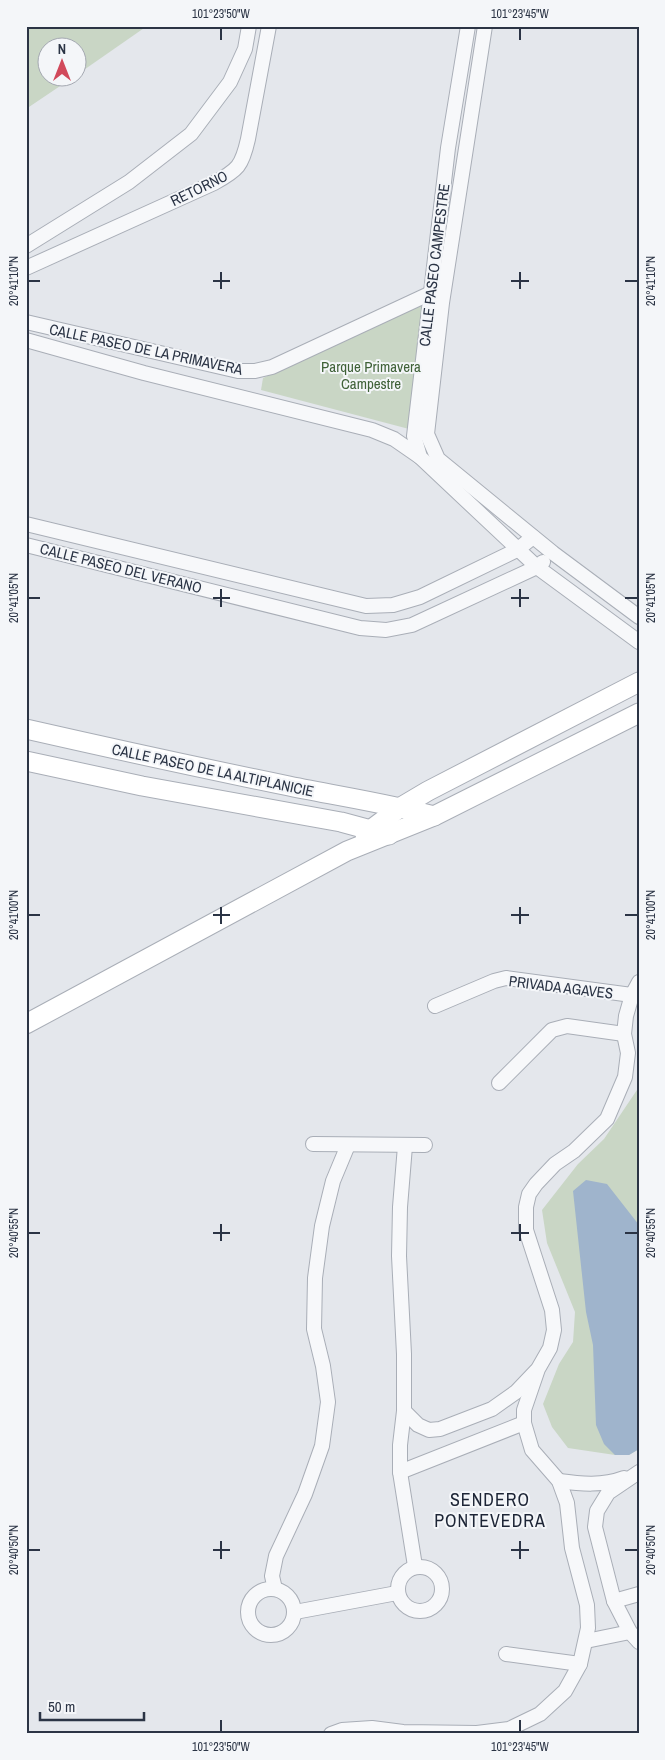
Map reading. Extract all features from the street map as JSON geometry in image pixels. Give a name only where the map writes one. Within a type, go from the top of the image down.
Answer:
[{"type":"main road","points":[[347,851],[370,829],[428,791],[639,682]]},
{"type":"main road","points":[[26,1024],[347,851],[434,816],[639,713]]},
{"type":"main road","name":"CALLE PASEO DE LA ALTIPLANICIE","points":[[26,729],[148,757],[401,807],[434,816]]},
{"type":"main road","points":[[142,786],[148,757]]},
{"type":"main road","name":"CALLE PASEO DE LA ALTIPLANICIE","points":[[26,761],[142,786],[341,822],[389,835]]},
{"type":"street","points":[[26,246],[129,182],[191,134],[230,82],[245,49],[249,26]]},
{"type":"street","name":"RETORNO","points":[[26,268],[214,183],[239,166],[248,139],[269,26]]},
{"type":"street","name":"CALLE PASEO CAMPESTRE","points":[[420,457],[414,436],[448,148],[468,26]]},
{"type":"street","name":"CALLE PASEO CAMPESTRE","points":[[485,26],[446,286],[427,434],[438,459],[553,554],[639,616]]},
{"type":"street","points":[[431,289],[446,286]]},
{"type":"street","name":"CALLE PASEO DE LA PRIMAVERA","points":[[26,322],[238,371],[255,371],[272,367],[431,289]]},
{"type":"street","name":"CALLE PASEO DE LA PRIMAVERA","points":[[26,340],[144,373],[372,430],[394,439],[420,457]]},
{"type":"street","points":[[144,373],[147,351]]},
{"type":"street","points":[[420,457],[537,567],[639,642]]},
{"type":"street","name":"CALLE PASEO DEL VERANO","points":[[26,524],[366,606],[393,605],[420,597],[517,550],[533,537]]},
{"type":"street","name":"CALLE PASEO DEL VERANO","points":[[26,545],[360,628],[386,630],[412,624],[537,567],[553,554]]},
{"type":"street","points":[[133,572],[137,551]]},
{"type":"street","points":[[265,604],[269,582]]},
{"type":"street","name":"PRIVADA AGAVES","points":[[436,1006],[494,981],[506,978],[635,996],[639,982]]},
{"type":"street","points":[[404,1411],[418,1425],[429,1430],[440,1429],[492,1409],[516,1392],[538,1368],[550,1348],[554,1330],[552,1310],[526,1230],[526,1207],[529,1194],[555,1164],[574,1151],[607,1119],[633,1056],[624,1034],[626,1016],[635,996]]},
{"type":"street","points":[[499,1083],[552,1030],[559,1027],[567,1026],[624,1034]]},
{"type":"street","points":[[313,1144],[425,1145]]},
{"type":"street","points":[[275,1588],[272,1576],[276,1556],[305,1494],[322,1446],[328,1402],[323,1366],[314,1329],[315,1278],[322,1226],[333,1181],[348,1145]]},
{"type":"street","points":[[404,1146],[399,1256],[404,1354],[404,1411],[400,1445],[400,1472],[415,1566]]},
{"type":"street","points":[[330,1734],[342,1730],[372,1728],[401,1733],[477,1733],[509,1730],[540,1714],[565,1691],[580,1664],[586,1641],[588,1628],[587,1605],[572,1548],[567,1503],[559,1481],[532,1450],[524,1423],[524,1410],[538,1368]]},
{"type":"street","points":[[400,1472],[524,1423]]},
{"type":"street","points":[[559,1481],[579,1484],[612,1482],[639,1472]]},
{"type":"street","points":[[586,1641],[634,1637],[614,1601],[595,1527],[597,1511],[608,1493],[639,1472]]},
{"type":"street","points":[[415,1566],[426,1567],[436,1572],[442,1580],[443,1591],[439,1601],[431,1609],[421,1611],[410,1609],[402,1602],[397,1593],[398,1581],[405,1571],[415,1566]]},
{"type":"street","points":[[275,1588],[289,1596],[295,1612],[292,1624],[283,1633],[268,1636],[254,1630],[247,1617],[249,1602],[260,1591],[275,1588]]},
{"type":"street","points":[[295,1612],[397,1593]]},
{"type":"street","points":[[614,1601],[639,1594]]},
{"type":"street","points":[[506,1654],[580,1664]]},
{"type":"green space","points":[[26,26],[147,26],[88,67],[88,38],[38,38],[38,88],[57,88],[26,109]]},
{"type":"green space","name":"Parque Primavera Campestre","points":[[423,304],[409,429],[261,390],[263,378]]},
{"type":"green space","points":[[639,1087],[639,1449],[629,1455],[615,1455],[568,1448],[552,1427],[543,1404],[559,1364],[573,1342],[575,1312],[547,1243],[542,1210],[578,1164],[604,1139]]},
{"type":"water","points":[[586,1180],[607,1184],[639,1225],[639,1449],[629,1455],[615,1455],[604,1444],[596,1425],[593,1345],[586,1312],[573,1191]]},
{"type":"district","name":"SENDERO PONTEVEDRA","points":[[490,1509]]}]
